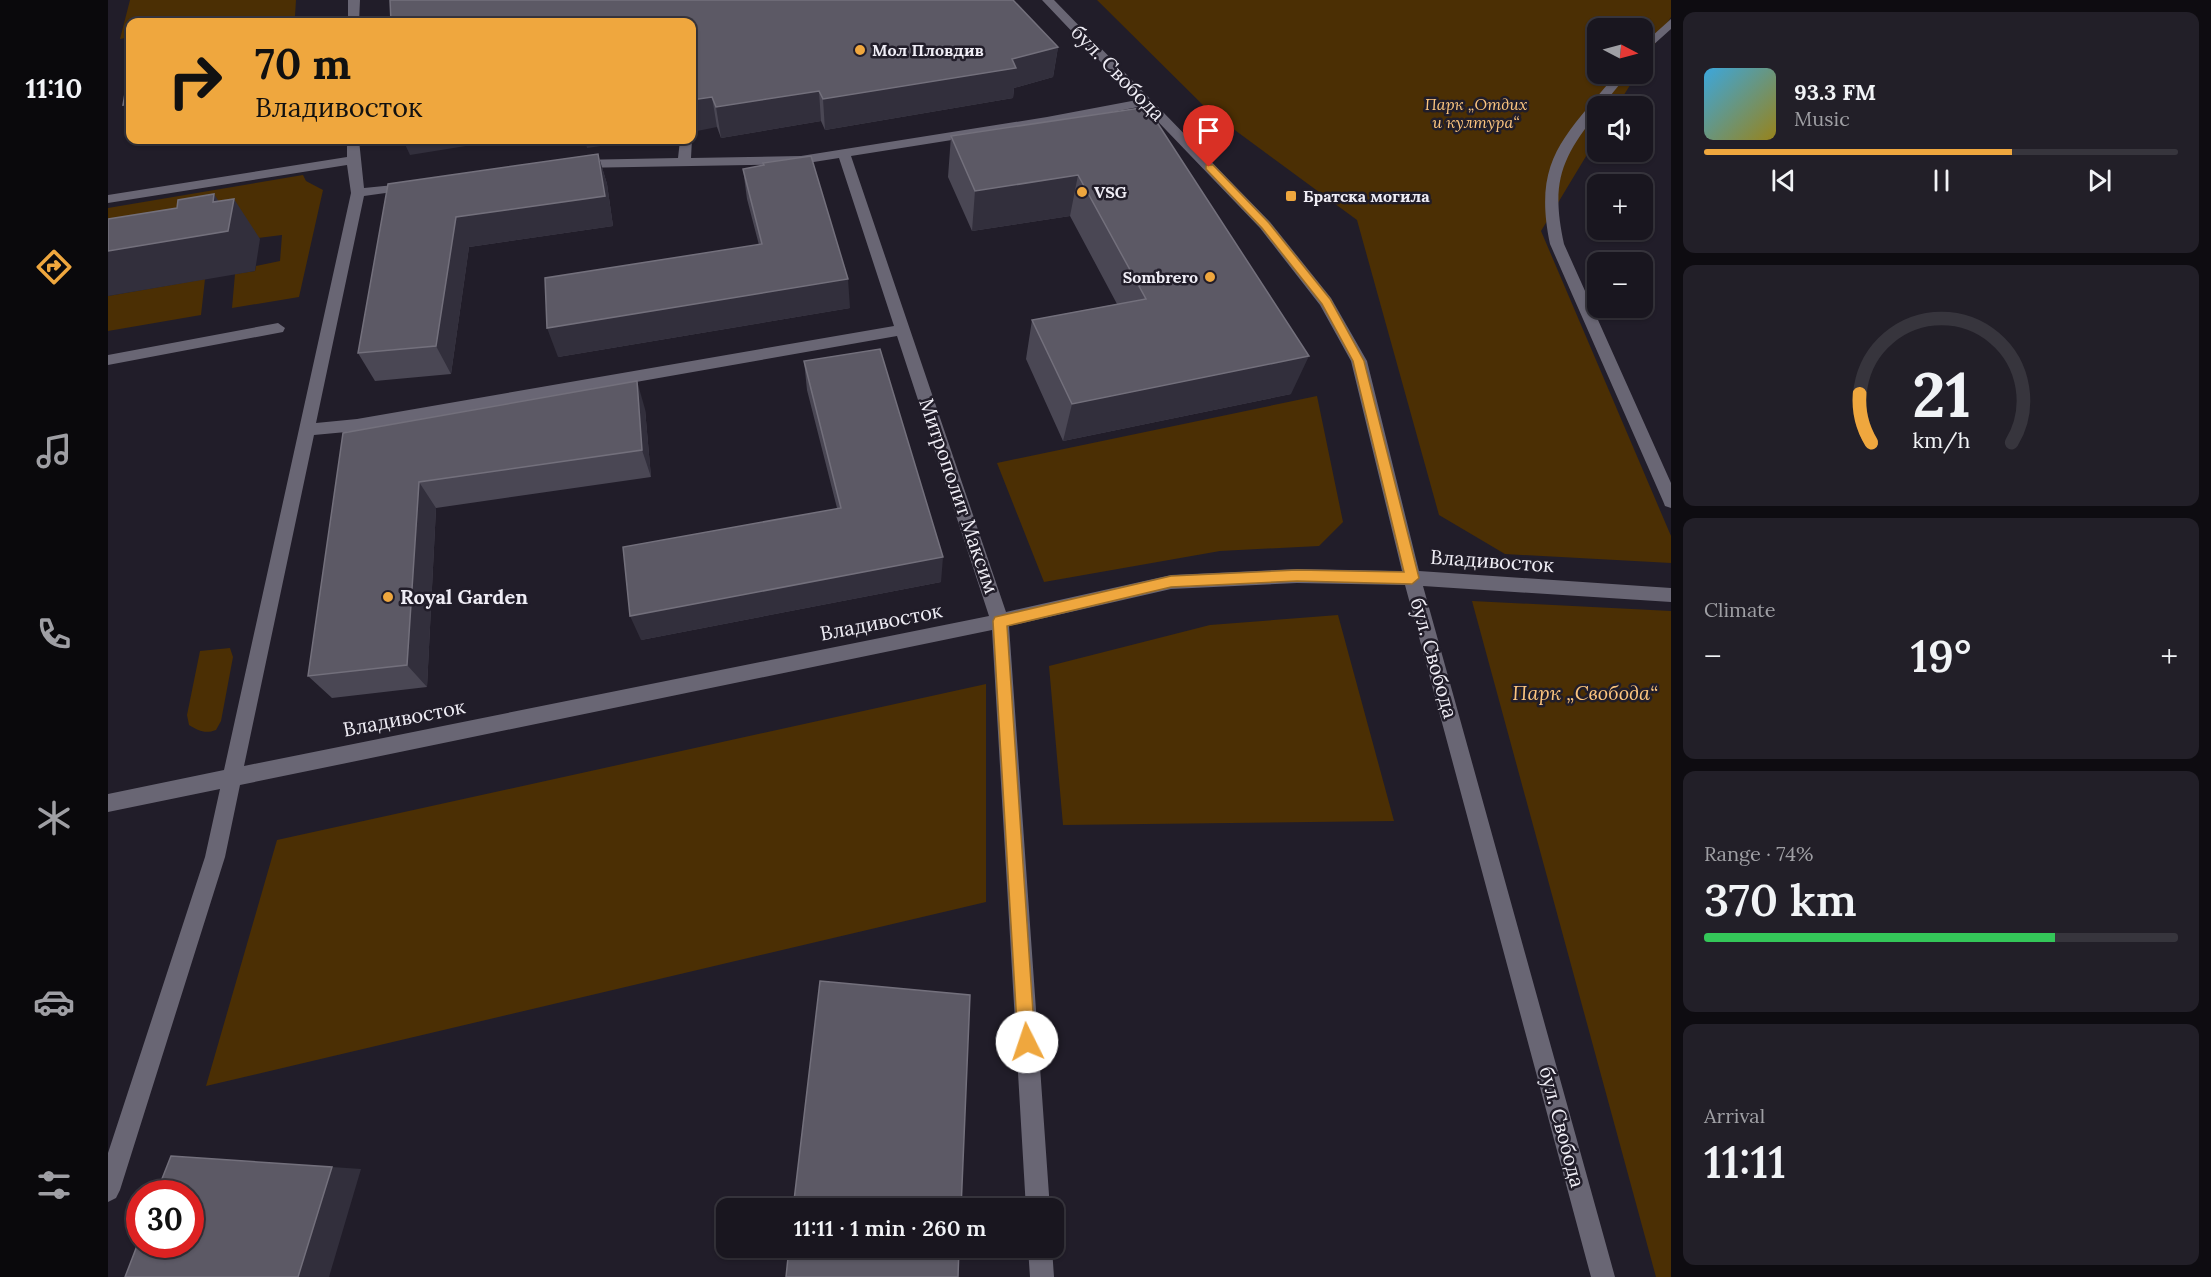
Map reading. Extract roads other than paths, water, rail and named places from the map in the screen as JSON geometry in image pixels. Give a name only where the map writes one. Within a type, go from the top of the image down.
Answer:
[{"type":"street","points":[[354,0],[354,18]]},
{"type":"street","name":"бул. Свобода","points":[[1048,0],[1265,225],[1326,302],[1359,361],[1412,578],[1603,1277]]},
{"type":"street","points":[[1653,41],[1670,24]]},
{"type":"street","points":[[1614,84],[1571,140],[1553,173],[1550,210],[1557,244],[1671,501]]},
{"type":"street","points":[[564,164],[684,160],[801,160],[1047,121],[1146,102]]},
{"type":"street","points":[[108,1190],[215,857],[358,193],[352,160],[353,144]]},
{"type":"street","points":[[684,160],[686,144]]},
{"type":"street","name":"Митрополит Максим","points":[[844,155],[1000,621],[1037,1198]]},
{"type":"street","points":[[108,199],[352,160]]},
{"type":"street","points":[[358,193],[427,184]]},
{"type":"street","points":[[108,360],[278,328]]},
{"type":"street","points":[[306,430],[357,425],[903,330]]},
{"type":"street","name":"Владивосток","points":[[108,803],[234,775],[1000,621],[1171,582],[1297,576],[1412,578],[1671,595]]},
{"type":"street","points":[[1041,1258],[1042,1277]]},
{"type":"place","name":"Мол Пловдив","points":[[860,50]]},
{"type":"place","name":"VSG","points":[[1082,192]]},
{"type":"place","name":"Братска могила","points":[[1291,196]]},
{"type":"place","name":"Sombrero","points":[[1210,277]]},
{"type":"place","name":"Royal Garden","points":[[388,597]]},
{"type":"park label","name":"Парк „Отдих и култура“","points":[[1476,113]]},
{"type":"park label","name":"Парк „Свобода“","points":[[1585,693]]}]
